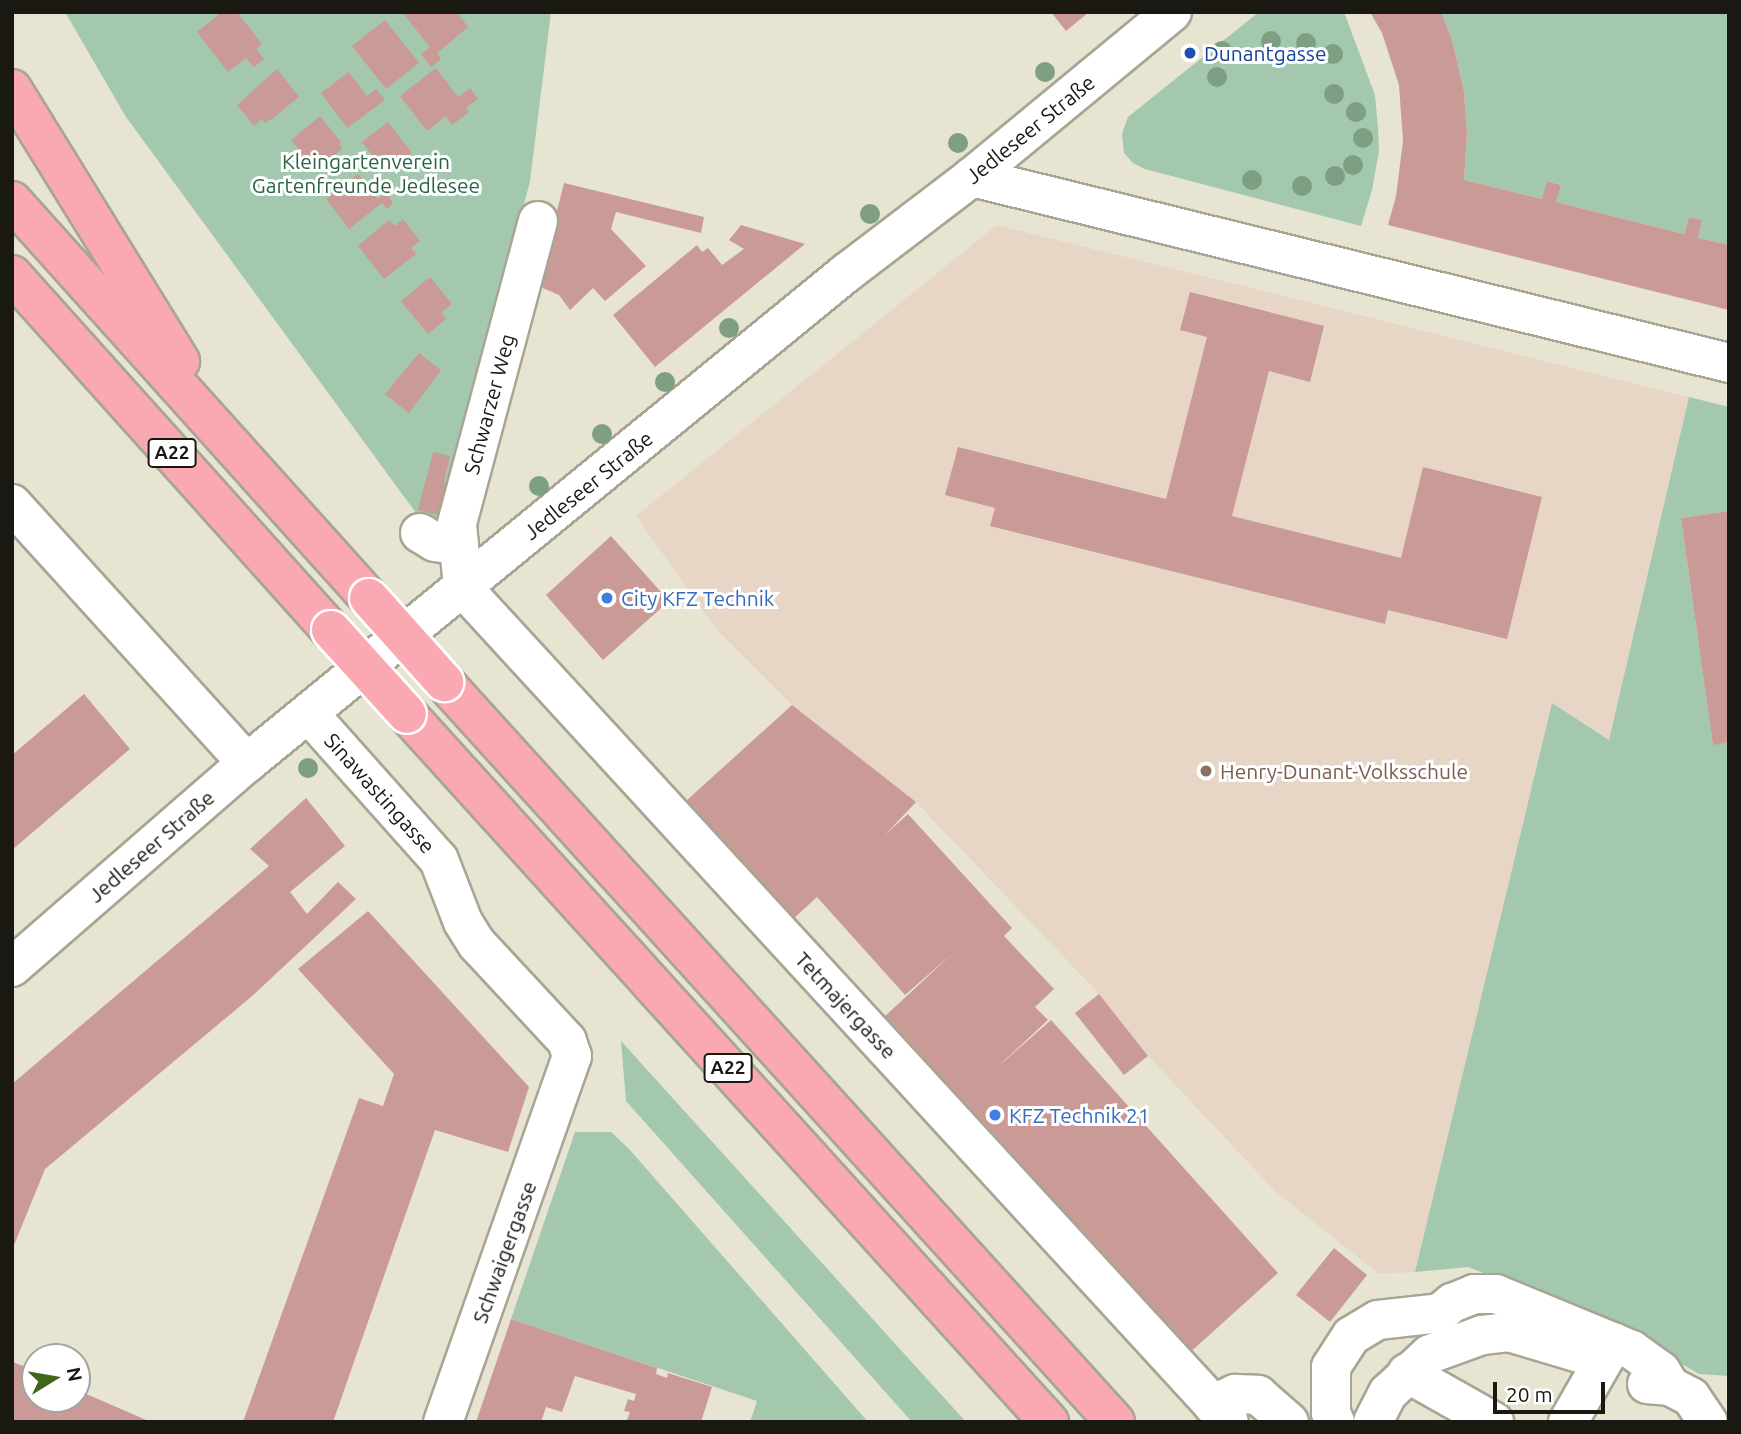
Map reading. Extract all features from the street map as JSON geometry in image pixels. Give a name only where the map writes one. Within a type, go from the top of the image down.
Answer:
[{"type":"highway","points":[[12,89],[231,443]]},
{"type":"highway","name":"A22","points":[[12,201],[1115,1422]]},
{"type":"highway","name":"A22","points":[[12,275],[1049,1422]]},
{"type":"street","name":"Jedleseer Straße","points":[[12,967],[247,763],[1172,12]]},
{"type":"street","points":[[972,177],[1729,363]]},
{"type":"street","name":"Schwarzer Weg","points":[[463,588],[457,524],[538,221]]},
{"type":"street","points":[[12,504],[247,763]]},
{"type":"street","points":[[420,533],[435,542],[459,547]]},
{"type":"street","name":"Tetmajergasse","points":[[463,588],[1221,1413]]},
{"type":"street","name":"Sinawastingasse","points":[[309,714],[439,860],[463,922],[477,944],[567,1041],[572,1056],[564,1082]]},
{"type":"street","name":"Schwaigergasse","points":[[443,1422],[564,1082]]},
{"type":"street","points":[[1335,1422],[1331,1413],[1331,1367],[1351,1336],[1378,1320],[1428,1314],[1474,1294],[1496,1294],[1609,1352],[1652,1386],[1670,1386],[1691,1397],[1708,1422]]},
{"type":"street","points":[[1428,1314],[1609,1352]]},
{"type":"street","points":[[1419,1363],[1428,1314]]},
{"type":"street","points":[[1373,1422],[1388,1393],[1419,1363],[1482,1335],[1510,1332]]},
{"type":"street","points":[[1568,1422],[1609,1352]]},
{"type":"street","points":[[1419,1363],[1494,1422]]},
{"type":"street","points":[[1221,1413],[1235,1394],[1258,1395],[1289,1422]]},
{"type":"shaded area","name":"Henry-Dunant-Volksschule","points":[[997,225],[1689,397],[1609,740],[1552,703],[1415,1272],[1379,1274],[1276,1192],[1148,1056],[1099,994],[916,802],[792,705],[717,630],[636,516]]},
{"type":"green space","name":"Kleingartenverein Gartenfreunde Jedlesee","points":[[65,12],[551,12],[530,181],[443,517],[419,517],[126,117]]},
{"type":"green space","points":[[1259,12],[1344,12],[1375,95],[1378,128],[1379,151],[1372,190],[1361,226],[1145,169],[1133,163],[1124,153],[1122,134],[1128,117]]},
{"type":"green space","points":[[1441,12],[1729,12],[1729,245],[1698,238],[1702,220],[1689,217],[1684,234],[1556,202],[1561,185],[1548,181],[1542,199],[1464,180],[1467,135],[1464,91],[1452,40]]},
{"type":"green space","points":[[1689,397],[1729,407],[1729,511],[1681,518],[1713,744],[1729,742],[1729,1376],[1699,1374],[1604,1319],[1468,1267],[1415,1272],[1552,703],[1609,740]]},
{"type":"green space","points":[[621,1041],[966,1422],[912,1422],[626,1101]]},
{"type":"green space","points":[[575,1132],[611,1132],[630,1150],[868,1422],[750,1422],[757,1401],[511,1319]]},
{"type":"building","points":[[222,12],[237,12],[262,44],[256,49],[264,59],[254,67],[246,58],[228,72],[197,32]]},
{"type":"building","points":[[402,12],[457,12],[468,27],[437,53],[441,59],[431,67],[421,54],[430,47]]},
{"type":"building","points":[[1051,12],[1089,12],[1066,31]]},
{"type":"building","points":[[1370,12],[1441,12],[1452,40],[1464,91],[1467,135],[1464,180],[1542,199],[1547,181],[1561,185],[1556,202],[1684,234],[1689,217],[1702,220],[1698,238],[1729,245],[1729,310],[1388,225],[1396,196],[1403,141],[1399,85],[1382,33]]},
{"type":"building","points":[[385,20],[419,63],[386,89],[352,46]]},
{"type":"building","points":[[436,68],[458,97],[470,88],[478,99],[466,108],[469,112],[452,125],[446,116],[427,131],[400,96]]},
{"type":"building","points":[[277,69],[299,97],[273,118],[265,123],[262,119],[254,126],[237,105]]},
{"type":"building","points":[[349,72],[367,96],[376,89],[385,100],[347,128],[321,93]]},
{"type":"building","points":[[320,116],[341,142],[339,144],[342,149],[326,162],[322,157],[312,166],[291,140]]},
{"type":"building","points":[[388,122],[412,153],[386,173],[362,142]]},
{"type":"building","points":[[358,174],[378,199],[386,193],[393,203],[387,209],[382,203],[349,229],[326,199]]},
{"type":"building","points":[[564,183],[704,217],[701,233],[616,212],[611,229],[646,266],[605,301],[593,288],[570,310],[559,295],[538,286]]},
{"type":"building","points":[[403,219],[420,241],[411,248],[416,254],[384,279],[358,246],[389,220],[395,226]]},
{"type":"building","points":[[741,225],[805,244],[655,367],[613,315],[697,245],[702,252],[708,248],[722,265],[744,249],[729,240]]},
{"type":"building","points":[[430,277],[452,304],[441,313],[446,319],[428,334],[401,301]]},
{"type":"building","points":[[1190,292],[1324,326],[1310,382],[1269,371],[1232,516],[1401,558],[1423,467],[1542,497],[1507,639],[1388,610],[1385,624],[990,526],[995,508],[945,495],[958,447],[1166,499],[1207,337],[1180,330]]},
{"type":"building","points":[[419,353],[441,370],[409,413],[385,394]]},
{"type":"building","points":[[433,452],[450,456],[444,482],[450,484],[443,516],[418,510]]},
{"type":"building","points":[[1729,511],[1729,742],[1713,745],[1681,518]]},
{"type":"building","name":"City KFZ Technik","points":[[611,536],[669,601],[603,660],[546,595]]},
{"type":"building","points":[[84,694],[130,749],[12,850],[12,755]]},
{"type":"building","points":[[792,705],[916,802],[885,835],[908,814],[1012,928],[1004,936],[1054,989],[1035,1007],[1048,1020],[994,1070],[1051,1020],[1278,1273],[1186,1356],[882,1019],[953,953],[905,995],[817,897],[792,920],[686,801]]},
{"type":"building","points":[[306,798],[345,846],[290,892],[307,914],[338,882],[356,899],[251,997],[45,1169],[12,1250],[12,1084],[269,866],[250,849]]},
{"type":"building","points":[[368,911],[529,1087],[508,1152],[435,1130],[333,1422],[243,1422],[359,1098],[383,1106],[394,1074],[298,969]]},
{"type":"building","points":[[1099,994],[1148,1056],[1124,1075],[1075,1013]]},
{"type":"building","points":[[1334,1248],[1367,1275],[1330,1322],[1296,1295]]},
{"type":"building","points":[[511,1319],[657,1368],[656,1374],[667,1378],[668,1373],[712,1387],[701,1422],[626,1422],[630,1412],[624,1411],[628,1399],[634,1401],[636,1394],[575,1376],[562,1412],[546,1407],[541,1422],[476,1422]]},
{"type":"building","points":[[13,1362],[21,1365],[21,1413],[91,1413],[91,1396],[151,1422],[12,1422]]},
{"type":"place","name":"Dunantgasse","points":[[1190,53]]},
{"type":"place","name":"City KFZ Technik","points":[[607,598]]},
{"type":"place","name":"Henry-Dunant-Volksschule","points":[[1206,771]]},
{"type":"place","name":"KFZ Technik 21","points":[[995,1115]]}]
